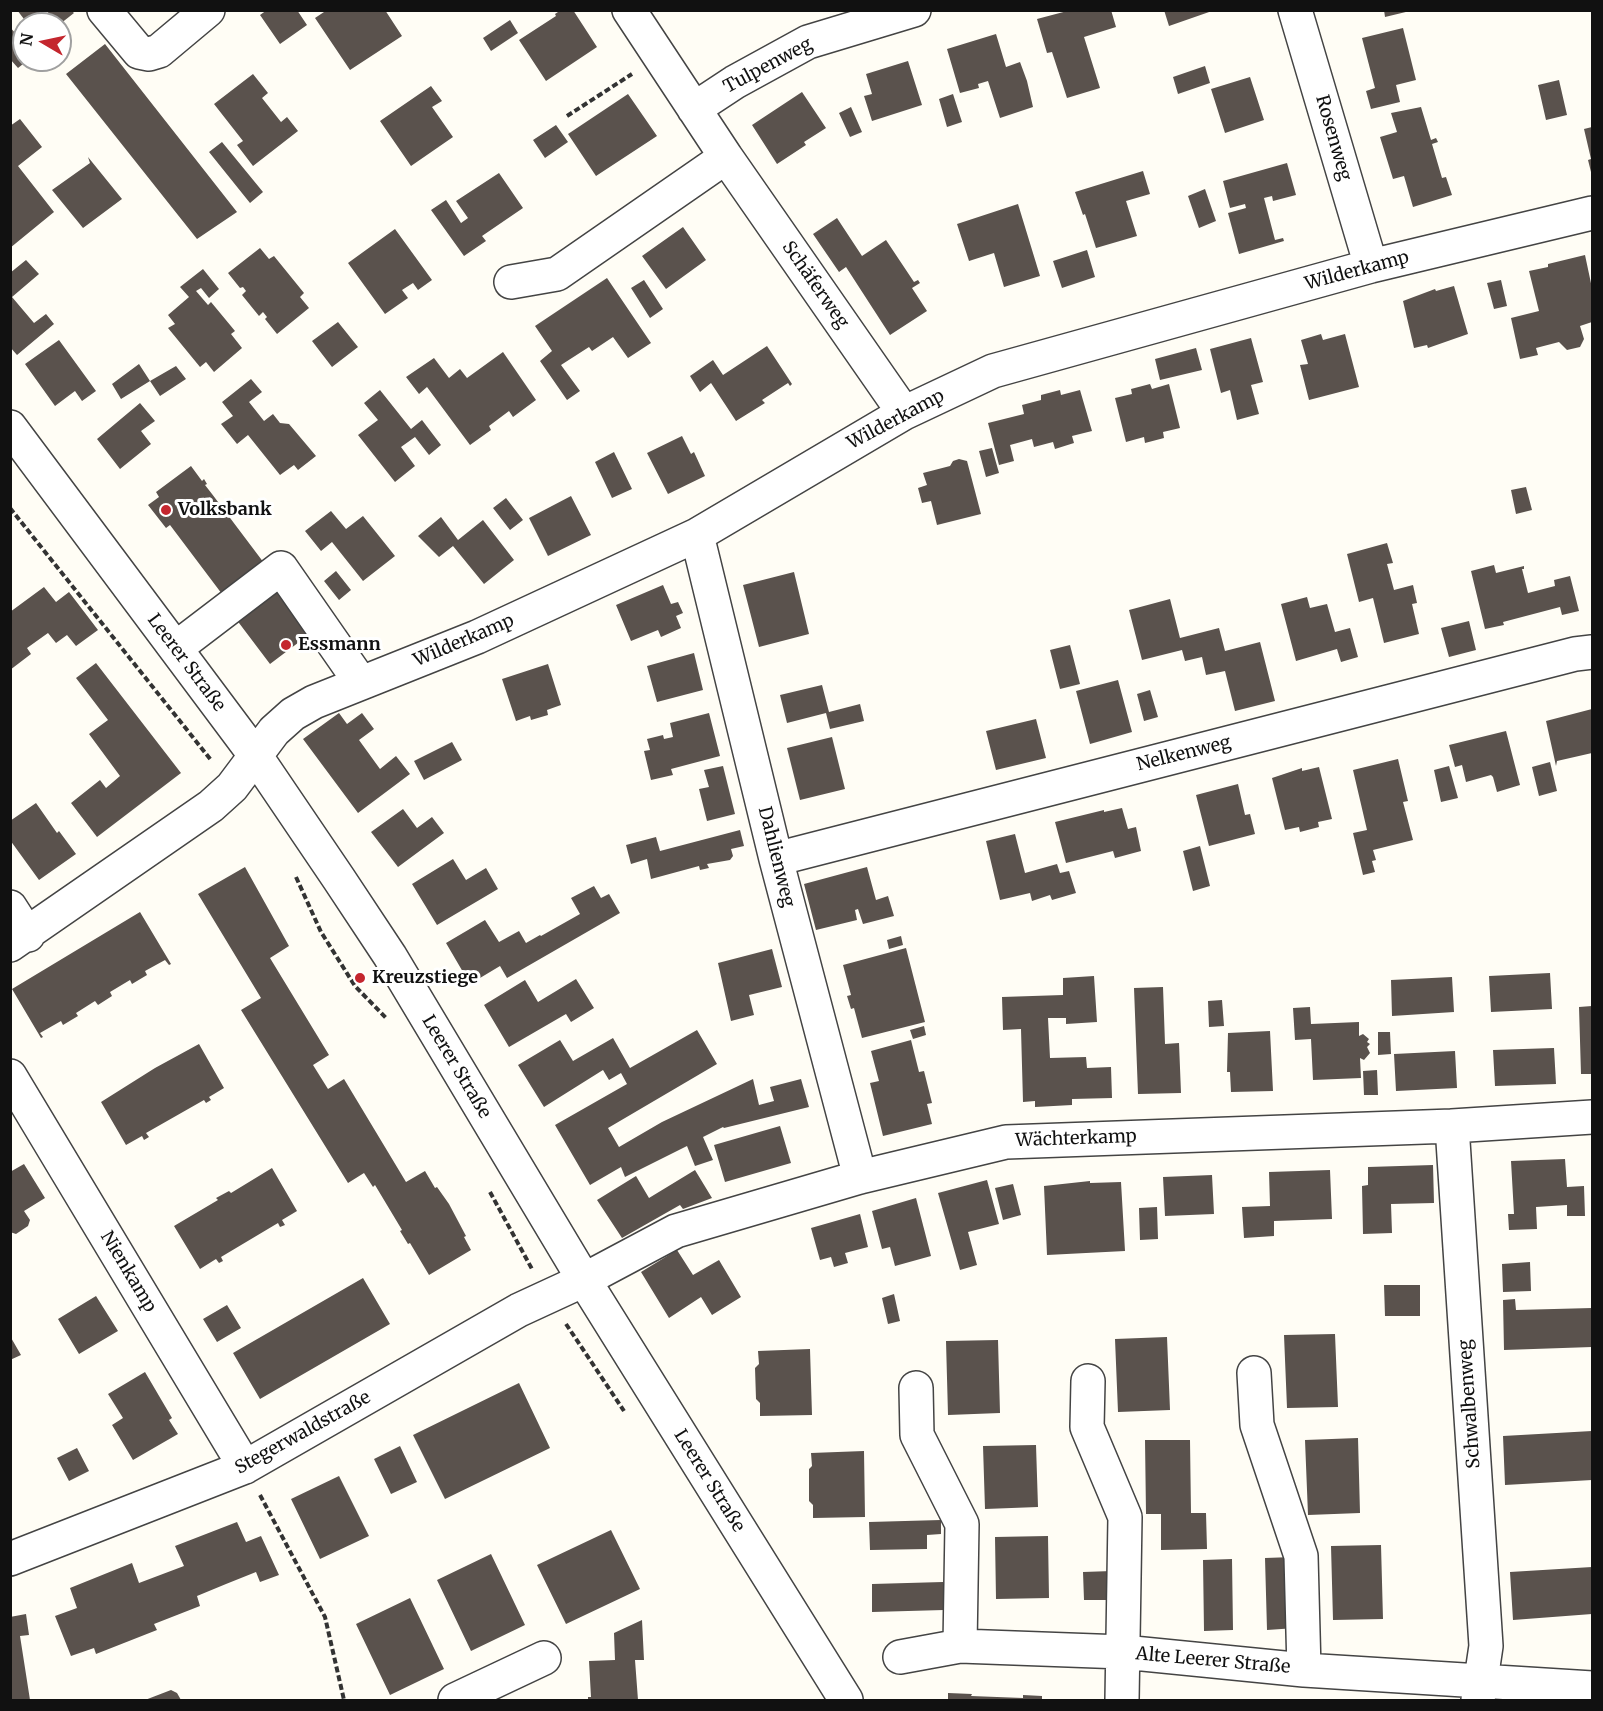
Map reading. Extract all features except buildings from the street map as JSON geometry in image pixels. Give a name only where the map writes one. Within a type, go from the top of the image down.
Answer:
[{"type":"street","points":[[104,10],[139,52],[149,54],[159,51],[208,10]]},
{"type":"street","name":"Schäferweg","points":[[629,10],[726,157],[904,412]]},
{"type":"street","name":"Tulpenweg","points":[[694,109],[735,82],[808,42],[914,10]]},
{"type":"street","name":"Rosenweg","points":[[1295,10],[1371,266]]},
{"type":"street","points":[[511,282],[558,274],[726,157]]},
{"type":"street","name":"Wilderkamp","points":[[255,755],[274,731],[293,714],[314,702],[477,638],[697,535],[904,412],[993,371],[1371,266],[1593,213]]},
{"type":"street","name":"Leerer Straße","points":[[10,427],[255,755],[390,956],[584,1280],[846,1701]]},
{"type":"street","name":"Dahlienweg","points":[[697,535],[776,859],[860,1177]]},
{"type":"street","points":[[176,648],[281,568],[361,683]]},
{"type":"street","name":"Nelkenweg","points":[[776,859],[1575,654],[1593,652]]},
{"type":"street","points":[[10,907],[19,940],[211,806],[231,787],[255,755]]},
{"type":"street","name":"Nienkamp","points":[[10,1076],[245,1467]]},
{"type":"street","name":"Wächterkamp","points":[[584,1280],[676,1231],[860,1177],[1006,1142],[1452,1126],[1593,1117]]},
{"type":"street","name":"Schwalbenweg","points":[[1452,1126],[1486,1646],[1479,1691]]},
{"type":"street","name":"Stegerwaldstraße","points":[[10,1559],[245,1467],[519,1310],[584,1280]]},
{"type":"street","name":"Alte Leerer Straße","points":[[1254,1374],[1257,1425],[1301,1556],[1304,1670]]},
{"type":"street","name":"Alte Leerer Straße","points":[[1088,1381],[1088,1427],[1125,1517],[1122,1701]]},
{"type":"street","points":[[916,1388],[917,1435],[962,1524],[960,1646]]},
{"type":"street","name":"Alte Leerer Straße","points":[[900,1657],[960,1646],[1123,1653],[1304,1670],[1479,1691],[1593,1688]]},
{"type":"street","points":[[455,1701],[544,1658]]},
{"type":"path","points":[[567,116],[658,57]]},
{"type":"path","points":[[10,508],[231,787]]},
{"type":"path","points":[[294,873],[321,932],[355,986],[391,1024]]},
{"type":"path","points":[[485,1183],[548,1297]]},
{"type":"path","points":[[245,1467],[325,1617],[344,1701]]},
{"type":"place","name":"Volksbank","points":[[166,510]]},
{"type":"place","name":"Essmann","points":[[286,645]]},
{"type":"place","name":"Kreuzstiege","points":[[360,978]]}]
